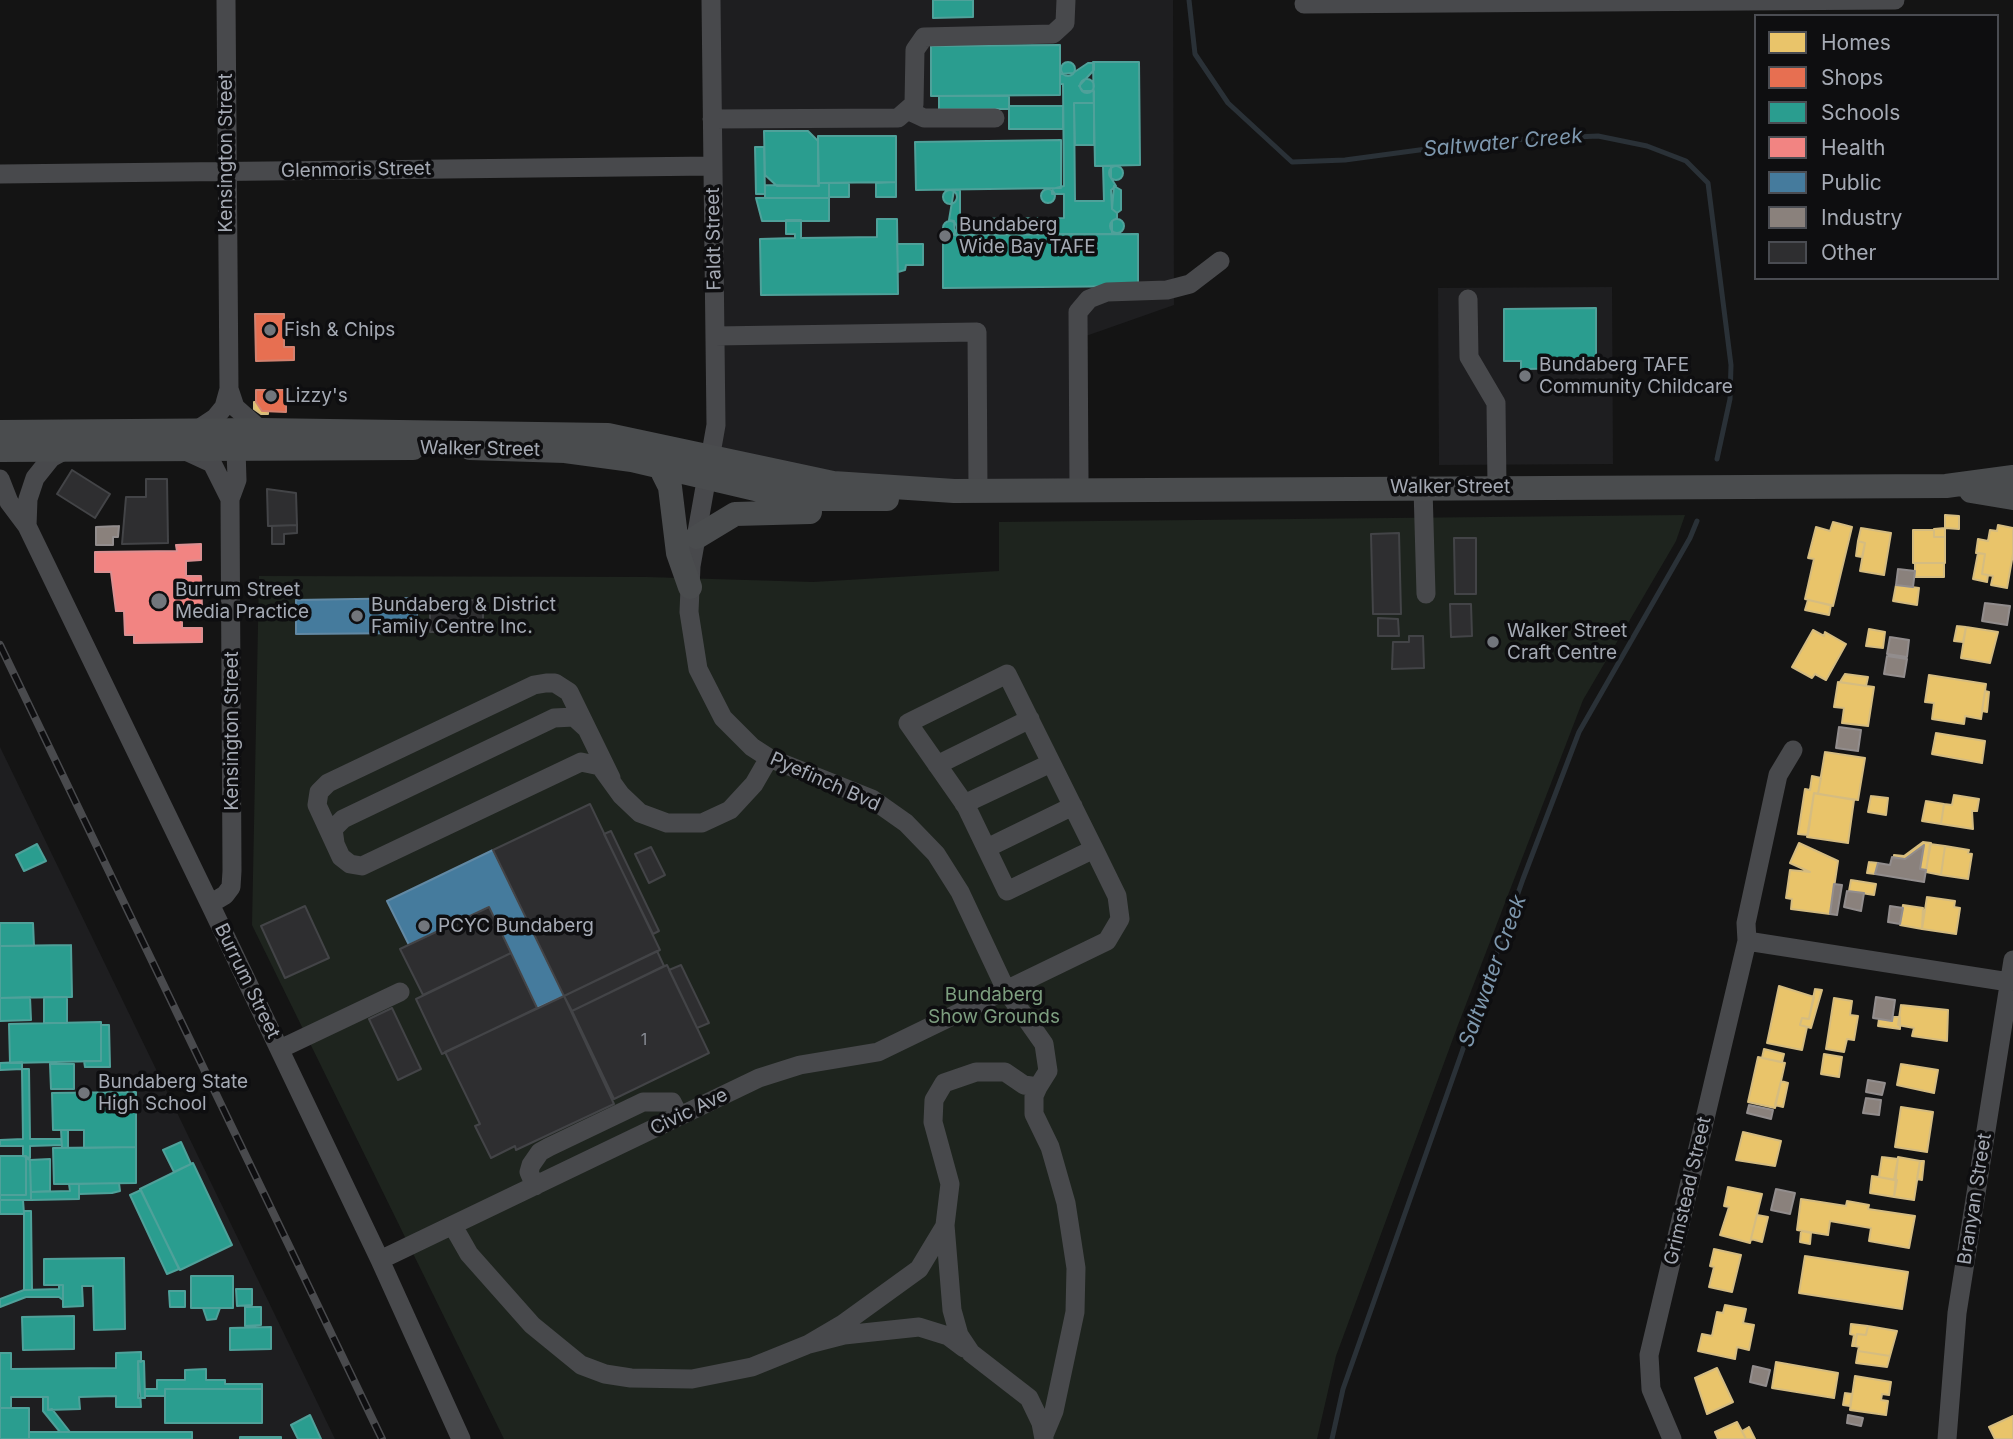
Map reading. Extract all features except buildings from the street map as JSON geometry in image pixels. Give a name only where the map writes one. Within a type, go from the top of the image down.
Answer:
[{"type":"main road","name":"Walker Street","points":[[3,440],[64,451],[261,430],[608,435],[710,466],[798,499],[845,501],[916,498],[966,491]]},
{"type":"main road","name":"Walker Street","points":[[3,440],[200,437],[236,449],[440,448],[565,451],[660,467],[710,466],[833,483],[966,491],[1946,486],[2013,477]]},
{"type":"main road","points":[[660,467],[670,488],[678,553],[690,587]]},
{"type":"main road","name":"Walker Street","points":[[1946,486],[2013,498]]},
{"type":"main road","points":[[697,537],[720,520],[735,514],[761,511],[864,513],[882,511],[916,498]]},
{"type":"street","name":"Kensington Street","points":[[200,437],[224,407],[229,389],[226,0]]},
{"type":"street","name":"Faldt Street","points":[[710,466],[716,419],[711,0]]},
{"type":"street","points":[[712,119],[890,119],[909,111],[915,98],[915,50],[924,37],[1053,34],[1065,23],[1066,0]]},
{"type":"street","points":[[1304,4],[1895,0]]},
{"type":"street","points":[[909,111],[924,118],[995,118]]},
{"type":"street","name":"Glenmoris Street","points":[[0,174],[713,166]]},
{"type":"street","points":[[1079,490],[1078,312],[1089,299],[1107,292],[1167,290],[1190,284],[1220,261]]},
{"type":"street","points":[[1468,299],[1469,357],[1496,403],[1497,487]]},
{"type":"street","points":[[715,336],[977,332],[966,491]]},
{"type":"street","points":[[229,389],[235,407],[261,430]]},
{"type":"street","points":[[200,437],[236,449]]},
{"type":"street","points":[[200,437],[230,499]]},
{"type":"street","name":"Kensington Street","points":[[210,904],[225,895],[232,879],[230,499],[237,480],[236,449]]},
{"type":"street","points":[[27,526],[28,499],[35,478],[51,458],[64,451]]},
{"type":"street","name":"Pyefinch Bvd","points":[[710,466],[690,587],[692,641],[703,682],[712,702],[736,733],[769,758],[872,799],[922,837],[960,892],[1006,990],[1041,1038],[1046,1051],[1048,1071],[1038,1087],[1033,1109],[1058,1170],[1076,1268],[1071,1342],[1054,1411],[1044,1437]]},
{"type":"street","name":"Burrum Street","points":[[0,479],[9,502],[27,526],[280,1049],[461,1439]]},
{"type":"street","points":[[1423,488],[1426,594]]},
{"type":"street","points":[[1007,674],[1051,763],[1094,849],[1007,891],[964,804],[908,723],[1007,674]]},
{"type":"street","points":[[611,778],[595,763],[574,764],[362,866],[345,860],[318,811],[317,799],[322,787],[534,685],[555,683],[565,687],[621,795],[640,813],[667,823],[685,825],[718,818],[730,810],[754,784],[769,758]]},
{"type":"street","points":[[335,844],[333,829],[343,819],[554,718],[574,717],[588,729]]},
{"type":"street","points":[[937,765],[1030,719]]},
{"type":"street","name":"Grimstead Street","points":[[1672,1439],[1651,1389],[1649,1355],[1747,941],[1746,923],[1778,775],[1793,750]]},
{"type":"street","points":[[964,804],[1051,763]]},
{"type":"street","points":[[987,848],[1073,806]]},
{"type":"street","name":"Civic Ave","points":[[380,1260],[679,1116],[780,1071],[878,1052],[1101,945],[1113,935],[1120,919],[1119,903],[1094,849]]},
{"type":"street","points":[[1747,941],[2009,982]]},
{"type":"street","name":"Branyan Street","points":[[1947,1439],[1957,1312],[2013,960]]},
{"type":"street","points":[[280,1049],[400,992]]},
{"type":"street","points":[[971,1353],[959,1335],[952,1310],[946,1226],[950,1184],[933,1122],[938,1091],[944,1083],[958,1076],[994,1070],[1005,1072],[1029,1087],[1038,1087]]},
{"type":"street","points":[[535,1186],[529,1172],[531,1166],[540,1152],[550,1147],[643,1102],[672,1102],[679,1116]]},
{"type":"street","points":[[453,1226],[469,1254],[533,1325],[581,1366],[605,1374],[631,1378],[692,1379],[752,1367],[808,1344],[844,1324],[919,1269],[946,1226]]},
{"type":"street","points":[[808,1344],[844,1335],[919,1327],[948,1336],[1029,1398],[1044,1437]]},
{"type":"shaded area","name":"Bundaberg Wide Bay TAFE","points":[[713,0],[1173,0],[1174,305],[1086,336],[1089,488],[954,489],[714,453]]},
{"type":"shaded area","name":"Bundaberg TAFE Community Childcare","points":[[1612,287],[1613,464],[1439,465],[1438,288]]},
{"type":"shaded area","name":"Bundaberg State High School","points":[[0,747],[335,1439],[0,1439]]},
{"type":"green space","name":"Bundaberg Show Grounds","points":[[1685,515],[1676,541],[1583,700],[1458,1025],[1336,1356],[1317,1439],[504,1439],[252,925],[259,576],[647,577],[813,582],[999,571],[999,522]]},
{"type":"waterway","name":"Saltwater Creek","points":[[1189,0],[1195,54],[1228,103],[1292,162],[1345,160],[1486,141],[1598,136],[1647,146],[1686,161],[1708,183],[1731,365],[1730,399],[1717,459]]},
{"type":"waterway","name":"Saltwater Creek","points":[[1332,1439],[1343,1389],[1523,879],[1579,732],[1690,538],[1697,521]]},
{"type":"railway","points":[[0,645],[382,1439]]},
{"type":"place","name":"Bundaberg Wide Bay TAFE","points":[[945,236]]},
{"type":"place","name":"Fish & Chips","points":[[270,330]]},
{"type":"place","name":"Bundaberg TAFE Community Childcare","points":[[1525,376]]},
{"type":"place","name":"Lizzy's","points":[[271,396]]},
{"type":"place","name":"Burrum Street Media Practice","points":[[159,601]]},
{"type":"place","name":"Bundaberg & District Family Centre Inc.","points":[[357,616]]},
{"type":"place","name":"Walker Street Craft Centre","points":[[1493,642]]},
{"type":"place","name":"PCYC Bundaberg","points":[[424,926]]},
{"type":"place","name":"Bundaberg State High School","points":[[84,1093]]}]
